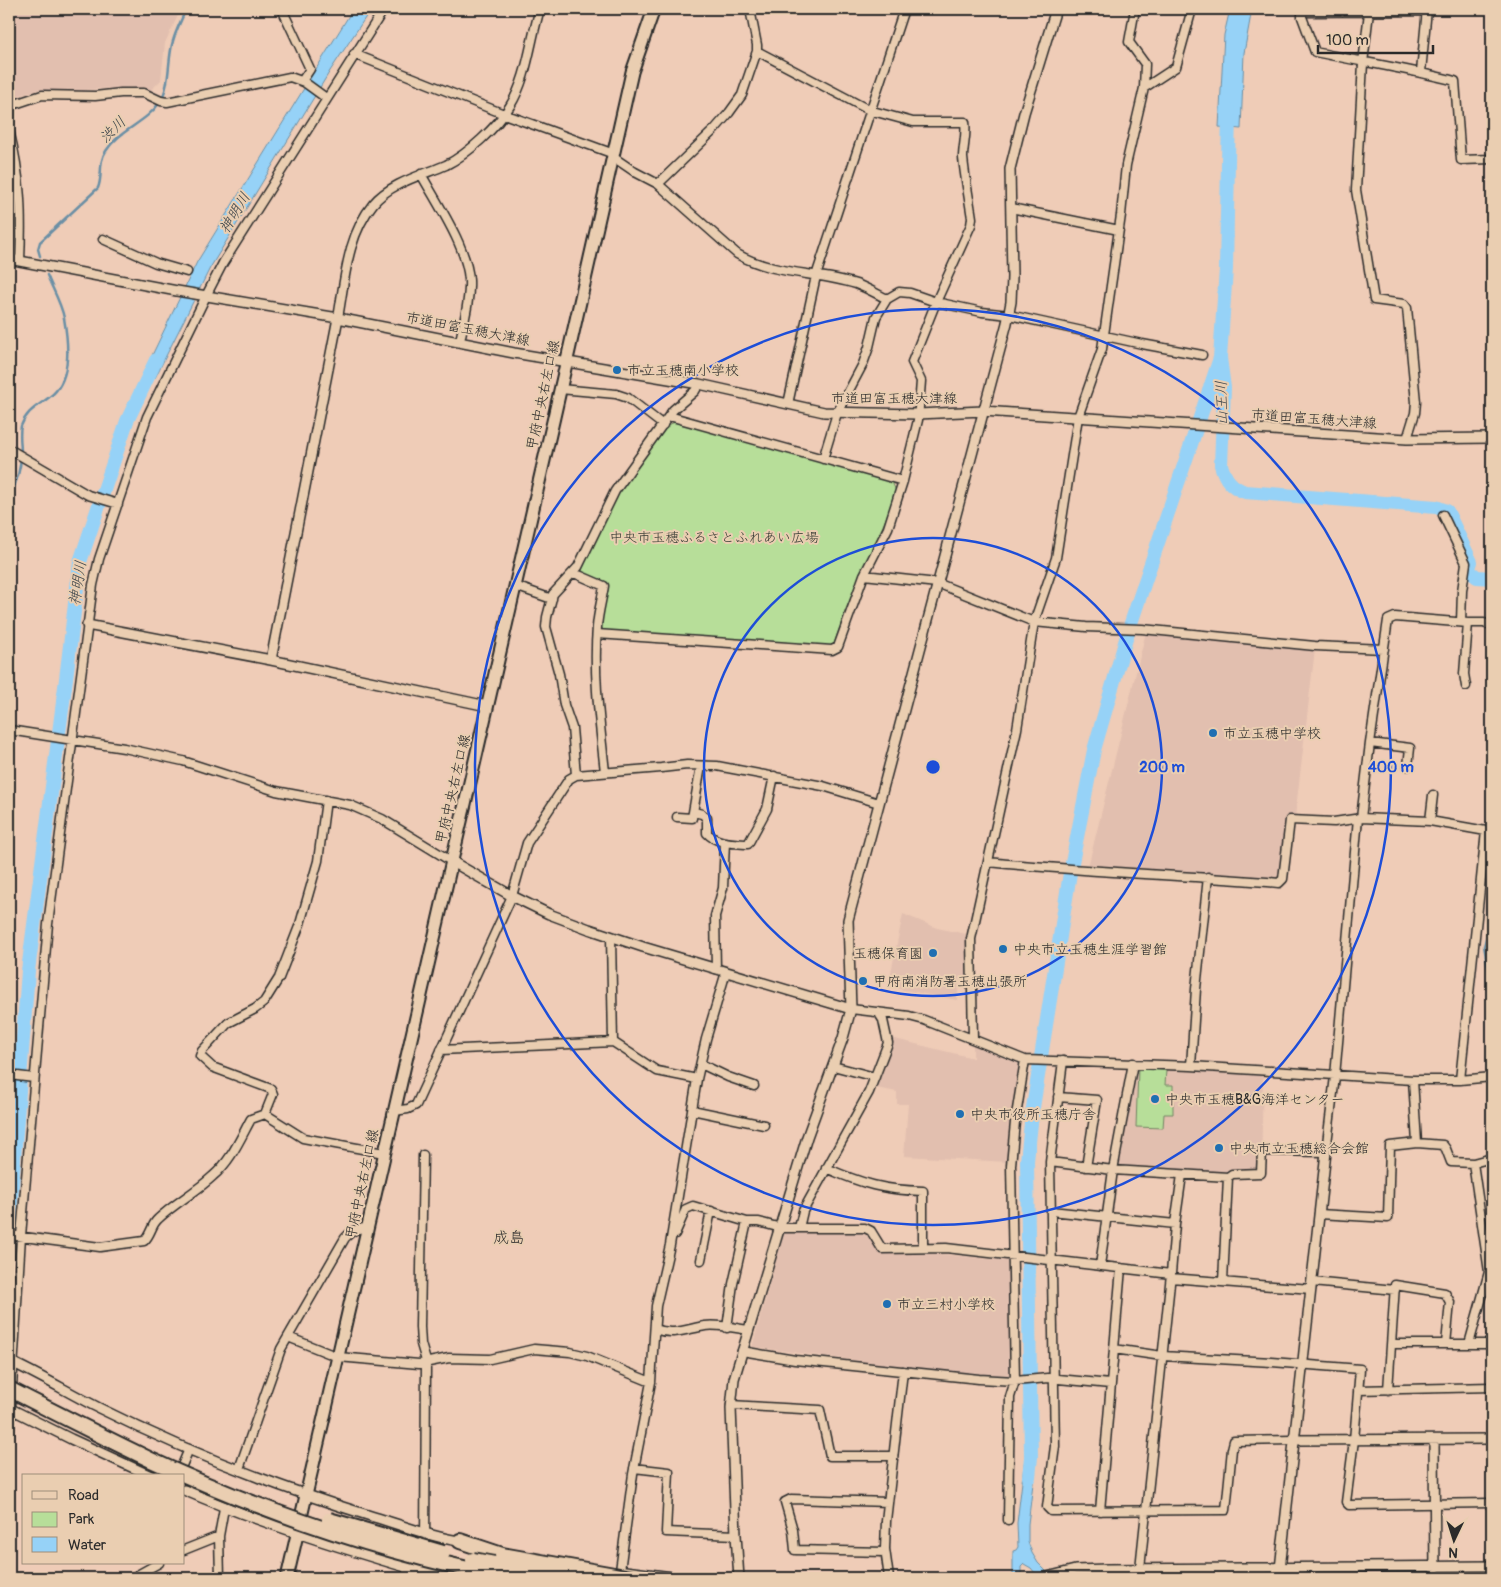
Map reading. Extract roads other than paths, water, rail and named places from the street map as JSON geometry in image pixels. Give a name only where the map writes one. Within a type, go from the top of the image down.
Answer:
[{"type":"highway","points":[[9,1389],[152,1460],[185,1474]]},
{"type":"highway","points":[[185,1474],[243,1499],[356,1539],[405,1553],[512,1578]]},
{"type":"highway","points":[[243,1499],[448,1554],[570,1578]]},
{"type":"highway","points":[[460,1542],[502,1555],[623,1576]]},
{"type":"highway","points":[[409,1568],[426,1574],[461,1578]]},
{"type":"main road","name":"甲府中央右左口線","points":[[287,1578],[632,72],[654,9]]},
{"type":"street","points":[[282,9],[310,68],[303,82]]},
{"type":"street","points":[[9,1438],[11,1362],[19,1236],[32,1078],[69,738],[97,567],[115,504],[147,417],[209,283],[324,96],[384,9]]},
{"type":"street","points":[[271,660],[350,251],[360,223],[374,202],[384,194],[421,174],[446,165],[462,155],[490,131],[518,92],[540,9]]},
{"type":"street","points":[[658,184],[715,130],[742,95],[757,51],[750,9]]},
{"type":"street","points":[[788,404],[816,276],[904,9]]},
{"type":"street","points":[[739,1578],[731,1405],[734,1379],[807,1137],[833,1066],[851,1009],[848,920],[1009,316],[1012,277],[1010,170],[1056,9]]},
{"type":"street","points":[[972,1039],[971,939],[1017,729],[1034,622],[1056,558],[1078,417],[1102,349],[1126,165],[1144,88],[1145,64],[1129,42],[1135,9]]},
{"type":"street","points":[[1144,88],[1176,67],[1192,9]]},
{"type":"street","points":[[1422,72],[1427,10],[1309,12],[1302,9],[1302,17],[1314,52],[1363,63],[1422,72],[1455,81],[1461,160],[1492,159]]},
{"type":"street","points":[[1369,12],[1363,63],[1356,174],[1358,209],[1374,300],[1404,304],[1407,308],[1416,402],[1415,413],[1407,439]]},
{"type":"street","points":[[597,634],[832,650],[838,646],[864,575],[888,528],[903,481],[918,414],[921,381],[912,362],[936,302],[971,225],[972,218],[964,159],[964,142],[967,133],[965,122],[913,122],[870,110],[757,51]]},
{"type":"street","points":[[354,54],[614,156],[635,172],[658,184],[737,254],[749,261],[764,267],[856,284],[887,299]]},
{"type":"street","points":[[9,106],[42,95],[70,96],[121,93],[144,93],[167,102],[290,77],[303,82],[324,96]]},
{"type":"street","points":[[9,130],[21,188],[20,261]]},
{"type":"street","points":[[421,174],[458,243],[466,263],[469,280],[468,298],[460,342]]},
{"type":"street","points":[[1011,208],[1119,230]]},
{"type":"street","points":[[103,239],[156,263],[186,272]]},
{"type":"street","name":"市道田富玉穂大津線","points":[[9,259],[338,318],[566,362],[699,384],[824,412],[918,414],[983,411],[1407,439],[1492,438]]},
{"type":"street","points":[[823,459],[837,413],[863,364],[876,317],[887,299],[900,292],[982,312],[1202,355]]},
{"type":"street","points":[[576,775],[572,728],[564,705],[559,674],[546,627],[553,594],[578,567],[615,491],[668,416],[695,391],[699,384]]},
{"type":"street","points":[[560,389],[616,394],[628,398],[663,425]]},
{"type":"street","points":[[668,416],[903,481]]},
{"type":"street","points":[[9,449],[88,495],[115,504]]},
{"type":"street","points":[[1443,515],[1466,563],[1462,591],[1465,622],[1464,674],[1466,686]]},
{"type":"street","points":[[574,573],[604,586],[597,634],[596,666],[605,772]]},
{"type":"street","points":[[864,575],[937,583],[1034,622],[1384,649]]},
{"type":"street","points":[[515,586],[552,599]]},
{"type":"street","points":[[1279,1578],[1335,1076],[1360,818],[1388,620],[1395,617],[1484,623],[1492,626]]},
{"type":"street","points":[[87,625],[271,660],[487,706]]},
{"type":"street","points":[[9,730],[124,748],[183,761],[276,791],[350,805],[366,811],[512,896],[549,914],[611,937],[851,1009],[924,1020],[1025,1060],[1133,1063],[1413,1080],[1460,1080],[1492,1077]]},
{"type":"street","points":[[1370,743],[1410,748],[1408,766]]},
{"type":"street","points":[[394,1111],[408,1109],[416,1105],[512,896],[527,844],[568,778],[576,775],[687,765],[717,766],[823,786],[879,803]]},
{"type":"street","points":[[677,817],[692,818],[701,766]]},
{"type":"street","points":[[694,812],[702,814],[707,818],[707,833],[711,838],[725,842],[748,844],[767,809],[774,776]]},
{"type":"street","points":[[1430,821],[1433,795]]},
{"type":"street","points":[[9,1235],[100,1247],[144,1241],[154,1222],[223,1166],[251,1119],[265,1114],[274,1094],[271,1089],[212,1067],[200,1056],[202,1051],[228,1023],[255,1009],[264,1002],[279,978],[298,931],[318,861],[326,800]]},
{"type":"street","points":[[988,862],[1081,871],[1208,877],[1279,883],[1283,878],[1290,820],[1334,822],[1360,818],[1430,821],[1489,830],[1460,1080]]},
{"type":"street","points":[[716,969],[715,916],[724,888],[725,842]]},
{"type":"street","points":[[1191,1066],[1196,990],[1208,877]]},
{"type":"street","points":[[611,937],[613,1042]]},
{"type":"street","points":[[623,1576],[634,1468],[651,1382],[656,1306],[670,1245],[700,1064],[726,972]]},
{"type":"street","points":[[799,1228],[803,1211],[869,1092],[888,1043],[883,1020],[878,1012]]},
{"type":"street","points":[[441,1050],[613,1042],[657,1071],[697,1079]]},
{"type":"street","points":[[1008,1520],[1010,1397],[1019,1380],[1013,1256],[1012,1165],[1015,1122],[1025,1060]]},
{"type":"street","points":[[1063,1061],[1050,1162],[1055,1446],[1047,1507],[1051,1511],[1226,1510],[1234,1441],[1492,1439]]},
{"type":"street","points":[[1100,1266],[1113,1170],[1133,1063]]},
{"type":"street","points":[[700,1064],[754,1086]]},
{"type":"street","points":[[833,1066],[875,1077]]},
{"type":"street","points":[[11,1076],[32,1078]]},
{"type":"street","points":[[1413,1080],[1417,1143]]},
{"type":"street","points":[[1058,1097],[1097,1100],[1086,1167]]},
{"type":"street","points":[[692,1110],[764,1126]]},
{"type":"street","points":[[265,1114],[303,1138],[384,1153]]},
{"type":"street","points":[[1319,1214],[1388,1218],[1390,1146],[1417,1143],[1443,1145],[1451,1162],[1473,1164],[1492,1158]]},
{"type":"street","points":[[1050,1162],[1182,1176],[1228,1177],[1232,1174],[1261,1173],[1262,1152],[1326,1152]]},
{"type":"street","points":[[423,1155],[420,1327],[421,1344],[426,1362],[424,1532],[426,1574],[446,1578]]},
{"type":"street","points":[[1470,1344],[1491,1272],[1473,1164]]},
{"type":"street","points":[[826,1168],[869,1186],[895,1190],[923,1191],[923,1248]]},
{"type":"street","points":[[1139,1574],[1175,1224],[1182,1176]]},
{"type":"street","points":[[1223,1282],[1228,1177]]},
{"type":"street","points":[[670,1245],[686,1210],[693,1206],[747,1222],[759,1222],[780,1228],[865,1228],[871,1231],[882,1249],[946,1248],[1122,1268],[1223,1282],[1395,1290]]},
{"type":"street","points":[[1051,1210],[1175,1224]]},
{"type":"street","points":[[701,1260],[711,1211]]},
{"type":"street","points":[[727,1328],[733,1284],[747,1222]]},
{"type":"street","points":[[239,1469],[281,1349],[345,1238],[350,1232],[358,1228],[368,1228]]},
{"type":"street","points":[[1100,1511],[1122,1268]]},
{"type":"street","points":[[1388,1390],[1395,1285],[1445,1293],[1450,1302],[1446,1344]]},
{"type":"street","points":[[655,1329],[676,1333],[706,1326],[748,1330]]},
{"type":"street","points":[[288,1337],[338,1357],[419,1364],[449,1358],[490,1359],[534,1349],[551,1349],[587,1356],[651,1382]]},
{"type":"street","points":[[1392,1344],[1492,1344]]},
{"type":"street","points":[[1114,1349],[1162,1356],[1360,1369],[1346,1502],[1349,1505],[1492,1503]]},
{"type":"street","points":[[742,1351],[795,1360],[903,1371],[1019,1380],[1054,1378],[1110,1384]]},
{"type":"street","points":[[11,1362],[100,1409],[189,1449],[332,1504],[460,1542],[623,1576],[680,1578]]},
{"type":"street","points":[[889,1578],[885,1552],[888,1502],[903,1371]]},
{"type":"street","points":[[1358,1390],[1492,1388]]},
{"type":"street","points":[[731,1405],[820,1410],[830,1456],[893,1456]]},
{"type":"street","points":[[10,1409],[147,1474]]},
{"type":"street","points":[[1434,1440],[1435,1578]]},
{"type":"street","points":[[179,1474],[189,1449]]},
{"type":"street","points":[[634,1468],[669,1472],[666,1532],[736,1535]]},
{"type":"street","points":[[185,1490],[224,1508],[409,1568]]},
{"type":"street","points":[[885,1552],[795,1550],[793,1530],[785,1502],[790,1499],[888,1502]]},
{"type":"street","points":[[220,1578],[219,1536],[224,1508]]},
{"type":"street","points":[[185,1550],[219,1536]]},
{"type":"street","points":[[132,1578],[157,1564]]},
{"type":"street","points":[[1044,1578],[1070,1571],[1139,1574],[1212,1568],[1492,1566]]},
{"type":"street","points":[[1287,1578],[1305,1567]]},
{"type":"street","points":[[1212,1568],[1220,1571],[1254,1573],[1266,1578]]},
{"type":"water","points":[[353,9],[371,9],[330,71],[210,268],[155,378],[143,374],[197,262]]},
{"type":"water","points":[[1230,9],[1252,9],[1244,53],[1241,129],[1219,127],[1224,35]]},
{"type":"water","points":[[9,1176],[16,1177],[9,1277]]},
{"type":"water","points":[[1025,1457],[1036,1459],[1028,1524],[1028,1542],[1038,1563],[1053,1578],[1039,1578],[1031,1568],[1024,1564],[1021,1567],[1021,1576],[1013,1578],[1013,1551],[1018,1547],[1017,1523]]},
{"type":"waterway","name":"渋川","points":[[40,256],[38,249],[40,242],[98,188],[102,160],[111,144],[147,116],[160,102],[166,88],[173,41],[186,9]]},
{"type":"waterway","name":"山王川","points":[[1229,110],[1226,269],[1220,358],[1224,388],[1221,465],[1224,474],[1232,485],[1245,492],[1436,507],[1447,511],[1471,562],[1468,570],[1477,577],[1492,578]]},
{"type":"waterway","name":"渋川","points":[[9,496],[16,481],[21,459],[21,426],[27,415],[59,387],[66,368],[67,337],[63,312],[47,275]]},
{"type":"waterway","points":[[1029,1477],[1031,1457],[1027,1161],[1032,1114],[1070,873],[1094,750],[1128,632],[1220,358]]},
{"type":"waterway","name":"神明川","points":[[9,1226],[28,971],[80,562],[127,421],[156,360]]},
{"type":"waterway","name":"山王川","points":[[1492,837],[1487,871],[1491,889],[1487,908],[1489,928],[1484,946],[1489,973],[1492,978]]},
{"type":"place","name":"市立玉穂南小学校","points":[[617,370]]},
{"type":"place","name":"市立玉穂中学校","points":[[1213,733]]},
{"type":"place","name":"中央市立玉穂生涯学習館","points":[[1003,949]]},
{"type":"place","name":"玉穂保育園","points":[[933,953]]},
{"type":"place","name":"甲府南消防署玉穂出張所","points":[[863,981]]},
{"type":"place","name":"中央市玉穂B&G海洋センター","points":[[1155,1099]]},
{"type":"place","name":"中央市役所玉穂庁舎","points":[[960,1114]]},
{"type":"place","name":"中央市立玉穂総合会館","points":[[1219,1148]]},
{"type":"place","name":"市立三村小学校","points":[[887,1304]]},
{"type":"district","name":"成島","points":[[509,1238]]},
{"type":"park label","name":"中央市玉穂ふるさとふれあい広場","points":[[714,537]]}]
